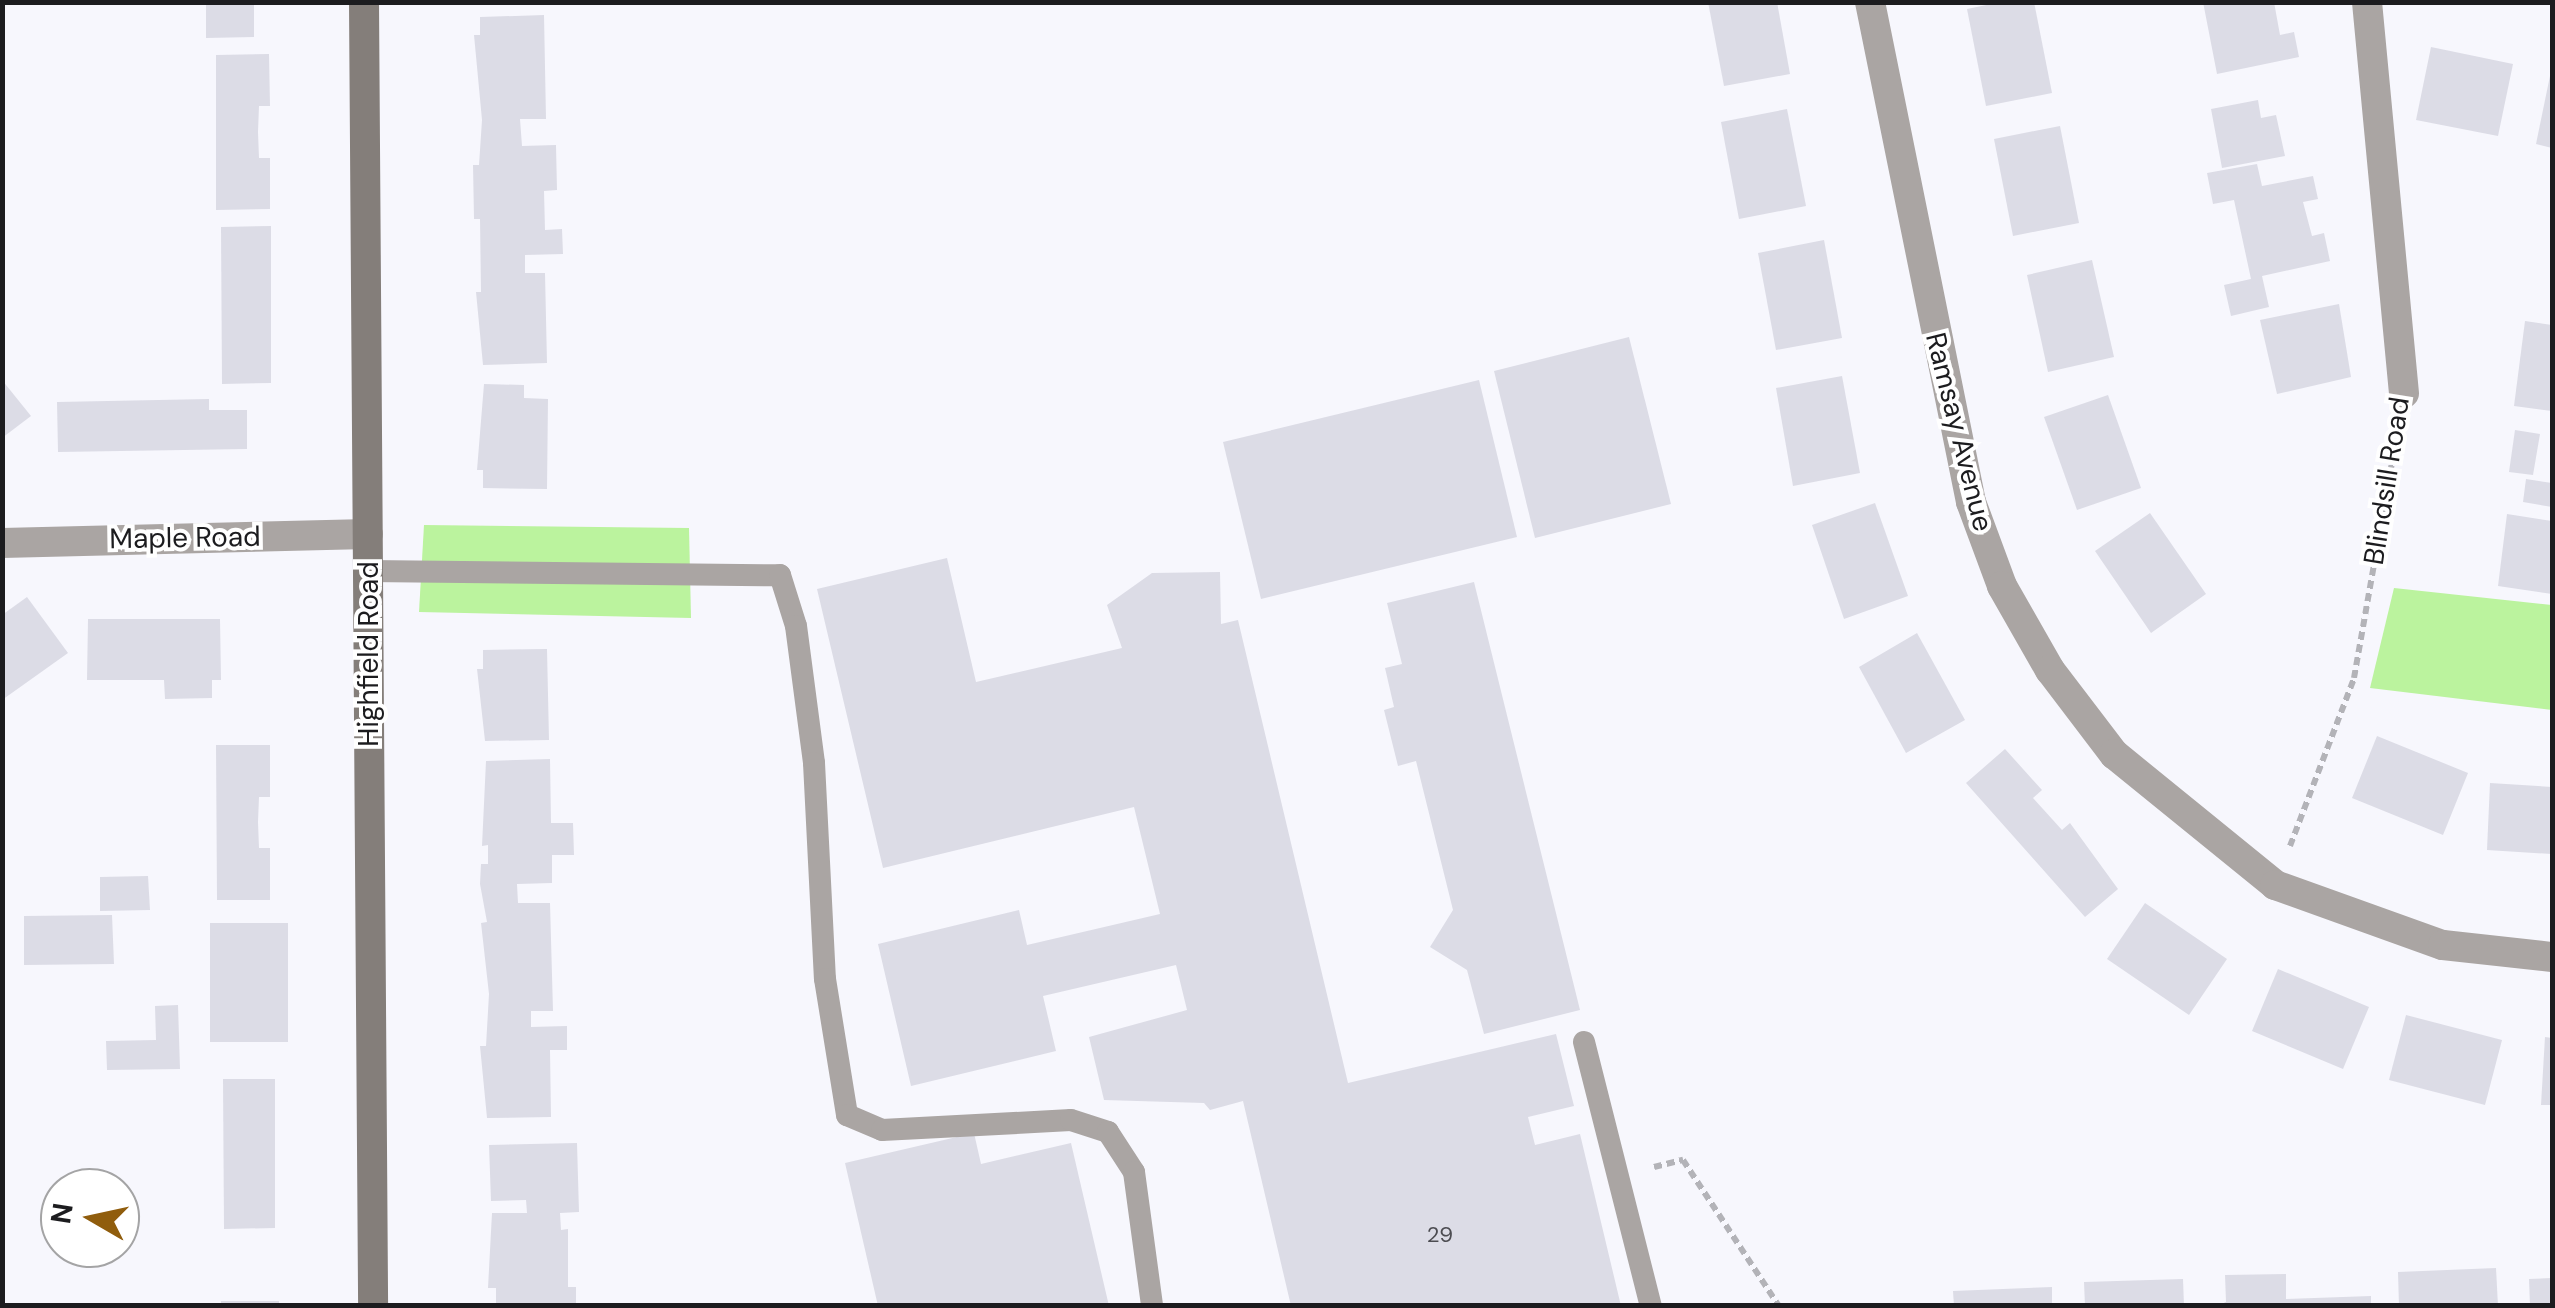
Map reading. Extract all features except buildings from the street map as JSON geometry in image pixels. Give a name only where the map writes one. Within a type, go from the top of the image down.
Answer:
[{"type":"street","name":"Highfield Road","points":[[364,2],[373,1306]]},
{"type":"street","name":"Ramsay Avenue","points":[[1870,2],[1944,383],[1972,502],[2002,586],[2050,670],[2114,754],[2275,885],[2443,944],[2552,957]]},
{"type":"street","name":"Blindsill Road","points":[[2367,2],[2404,393]]},
{"type":"street","name":"Maple Road","points":[[2,543],[368,534]]},
{"type":"lane","points":[[368,572],[780,575],[796,626],[814,763],[825,979],[848,1115],[882,1130],[1071,1120],[1108,1132],[1134,1172],[1152,1306]]},
{"type":"lane","points":[[1584,1042],[1652,1306]]},
{"type":"path","name":"Blindsill Road","points":[[2275,885],[2354,678],[2404,393]]},
{"type":"path","points":[[1620,1175],[1683,1160],[1779,1306]]},
{"type":"green space","points":[[424,525],[689,528],[691,618],[419,612]]},
{"type":"green space","points":[[2394,588],[2552,605],[2552,710],[2370,688]]}]
